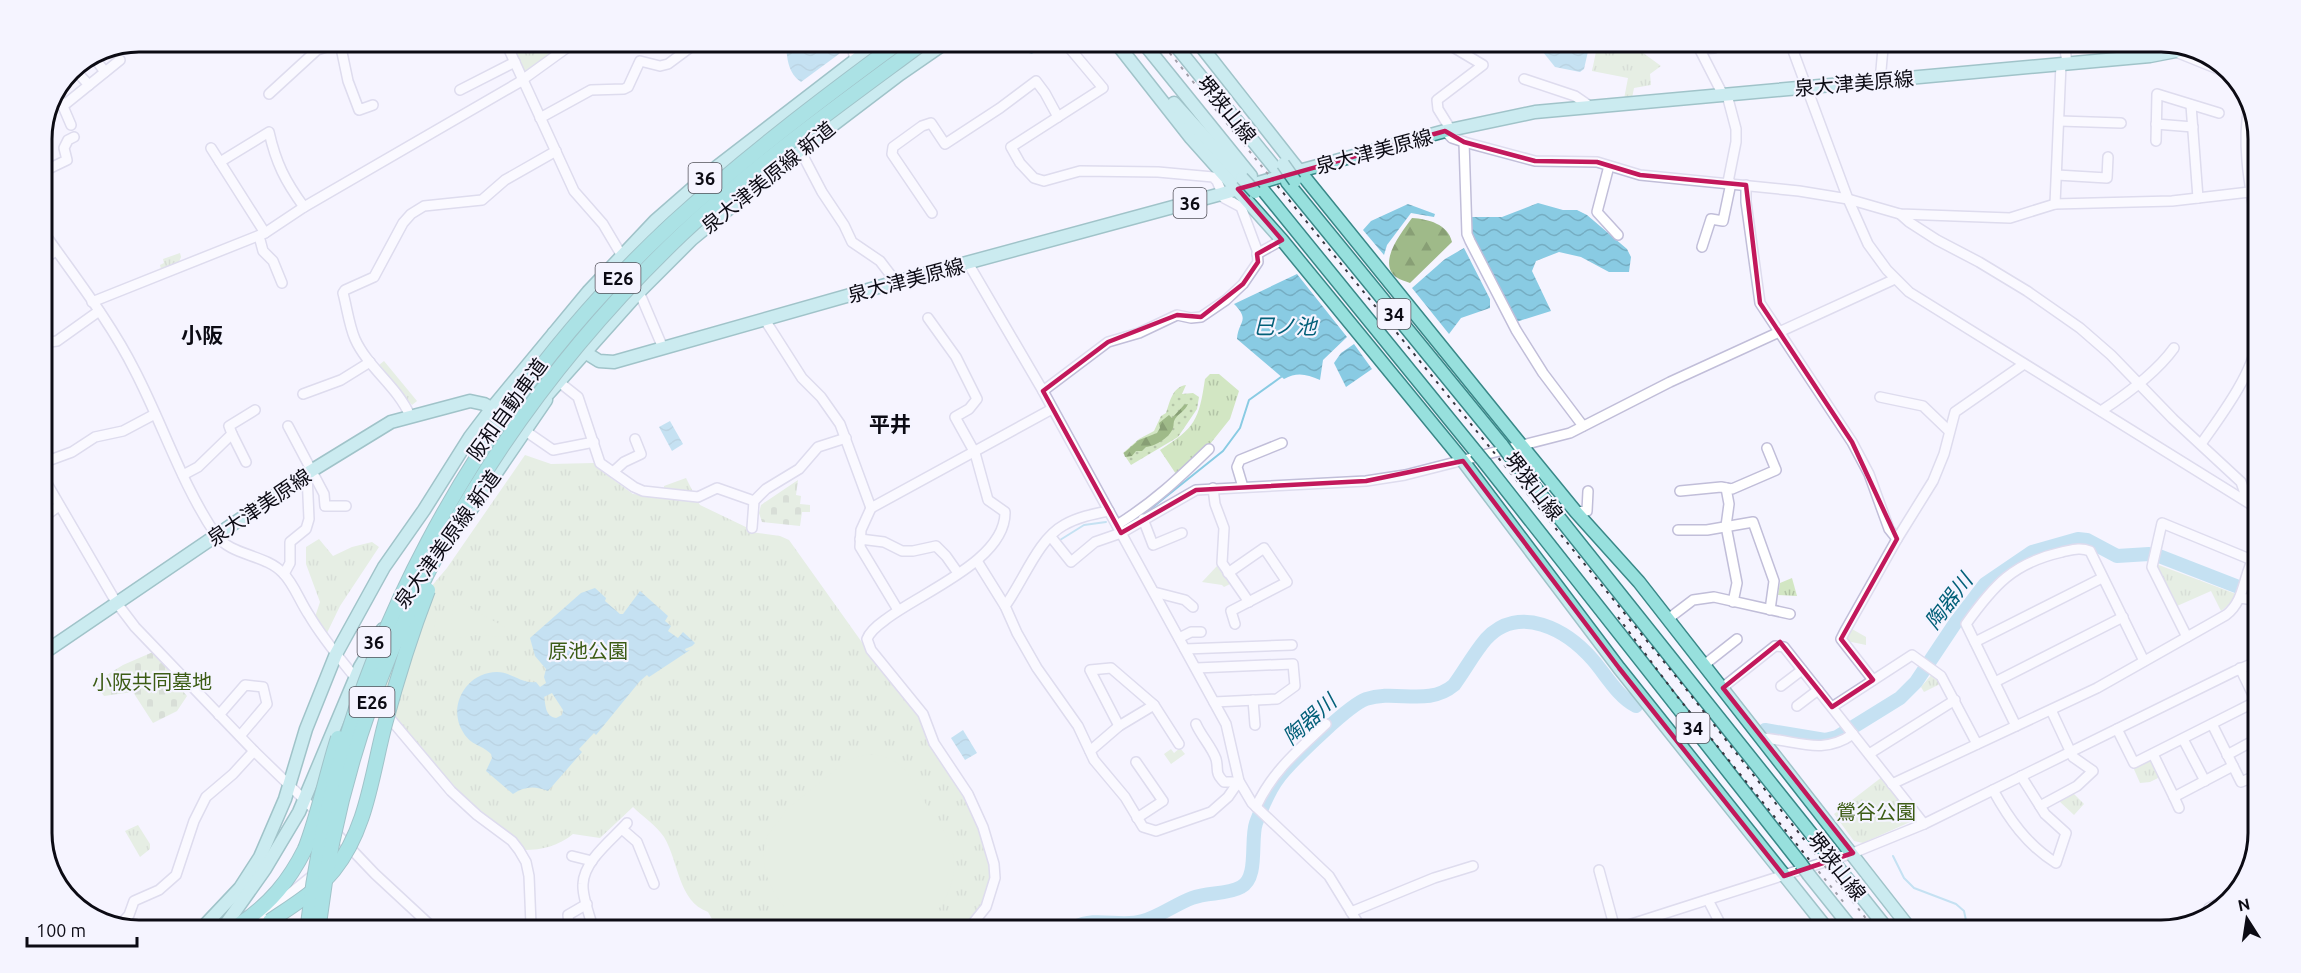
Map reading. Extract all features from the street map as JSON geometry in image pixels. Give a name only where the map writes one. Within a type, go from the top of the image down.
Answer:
[{"type":"highway","name":"阪和自動車道","points":[[309,920],[320,843],[347,740],[375,660],[411,575],[457,488],[484,445],[515,400],[588,310],[671,225],[722,179],[884,53]]},
{"type":"highway","name":"阪和自動車道","points":[[320,920],[331,844],[359,735],[407,614],[443,542],[470,495],[519,422],[600,319],[684,233],[767,161],[910,53]]},
{"type":"highway","points":[[270,920],[320,884],[334,870],[352,840],[366,802],[406,649],[433,575],[470,495]]},
{"type":"highway","points":[[245,920],[267,904],[282,888],[300,859],[313,827],[329,766],[355,688],[382,627],[411,575]]},
{"type":"main road","name":"泉大津美原線 新道","points":[[554,333],[588,292],[655,221],[718,166],[865,53]]},
{"type":"main road","name":"泉大津美原線 新道","points":[[585,354],[639,292],[692,239],[800,150],[930,53]]},
{"type":"main road","points":[[1124,53],[1191,138],[1244,181]]},
{"type":"main road","points":[[1132,53],[1244,181],[1282,240],[1463,461],[1618,668],[1820,920]]},
{"type":"main road","name":"堺狭山線","points":[[1151,53],[1244,181],[1259,191],[1314,254],[1485,463],[1845,920]]},
{"type":"main road","name":"堺狭山線","points":[[1182,53],[1279,166],[1294,178],[1325,229],[1502,445],[1880,920]]},
{"type":"main road","points":[[1198,53],[1279,166]]},
{"type":"main road","points":[[1206,53],[1294,178],[1668,619],[1903,920]]},
{"type":"main road","name":"泉大津美原線","points":[[554,333],[598,361],[614,362],[896,282],[1221,194],[1244,181],[1294,178],[1448,131],[1535,112],[2064,64],[2143,53]]},
{"type":"main road","name":"36","points":[[492,408],[554,333]]},
{"type":"main road","name":"泉大津美原線","points":[[53,646],[309,472],[391,422],[470,401],[484,404],[512,420],[526,419],[585,354]]},
{"type":"main road","name":"泉大津美原線 新道","points":[[229,920],[265,869],[305,800],[356,678],[374,644],[416,578],[466,517],[559,382]]},
{"type":"main road","name":"泉大津美原線 新道","points":[[210,920],[240,888],[260,857],[275,825],[306,729],[336,654],[384,567],[424,510],[470,437],[492,408]]},
{"type":"street","points":[[268,94],[314,53]]},
{"type":"street","points":[[341,53],[348,81],[359,110],[373,105]]},
{"type":"street","points":[[511,53],[574,191],[603,224],[622,256],[663,348]]},
{"type":"street","points":[[92,302],[262,234],[522,79],[559,53]]},
{"type":"street","points":[[540,118],[591,90],[628,87],[640,61],[660,66],[668,64],[683,53]]},
{"type":"street","points":[[854,53],[855,61]]},
{"type":"street","points":[[1043,391],[1108,342],[1139,333],[1177,315],[1191,318],[1201,317],[1226,300],[1243,284],[1258,262],[1241,207],[1224,198],[1213,177],[1158,172],[1080,171],[1044,181],[1034,178],[1020,163],[1011,147],[1103,88],[1074,53]]},
{"type":"street","points":[[1463,53],[1482,65],[1437,100],[1438,109],[1452,138],[1535,161],[1598,162],[1640,175],[1729,182],[1848,199],[1900,214],[2010,218],[2055,204],[2172,201],[2248,193]]},
{"type":"street","points":[[1702,246],[1711,219],[1723,221],[1736,142],[1736,129],[1725,95],[1703,53]]},
{"type":"street","points":[[1794,53],[1848,199],[1868,244],[1895,279],[1909,292],[2248,502]]},
{"type":"street","points":[[1880,81],[1883,53]]},
{"type":"street","points":[[2055,204],[2065,53]]},
{"type":"street","points":[[62,100],[89,85],[120,60]]},
{"type":"street","points":[[460,90],[515,62]]},
{"type":"street","points":[[98,63],[105,72]]},
{"type":"street","points":[[80,76],[89,85]]},
{"type":"street","points":[[1524,79],[1575,96],[1591,107]]},
{"type":"street","points":[[932,213],[892,154],[893,147],[922,126],[932,123],[945,144],[1036,81],[1058,117]]},
{"type":"street","points":[[2156,141],[2157,94],[2219,113]]},
{"type":"street","points":[[61,102],[71,125]]},
{"type":"street","points":[[2191,105],[2198,198]]},
{"type":"street","points":[[2246,120],[2248,162]]},
{"type":"street","points":[[2060,121],[2121,123]]},
{"type":"street","points":[[2156,124],[2193,127]]},
{"type":"street","points":[[220,162],[269,132],[279,169],[304,207]]},
{"type":"street","points":[[53,167],[67,160],[64,148],[68,140],[74,137]]},
{"type":"street","points":[[1464,142],[1467,234],[1516,330],[1543,373],[1583,426]]},
{"type":"street","points":[[211,148],[262,234],[262,251],[273,261],[282,283]]},
{"type":"street","points":[[800,150],[852,242],[880,261],[896,282]]},
{"type":"street","points":[[410,416],[400,397],[370,362],[355,339],[343,293],[374,277],[403,223],[411,214],[424,206],[482,200],[505,180],[556,151]]},
{"type":"street","points":[[2057,175],[2107,178],[2109,157]]},
{"type":"street","points":[[1609,166],[1597,212],[1618,235]]},
{"type":"street","points":[[1746,185],[1746,202],[1760,303],[1818,387],[1852,442],[1869,474],[1889,530],[1897,539]]},
{"type":"street","points":[[1900,214],[1937,240],[1979,261],[2060,312],[2111,355],[2138,384],[2241,482],[2248,496]]},
{"type":"street","points":[[1257,254],[1282,240]]},
{"type":"street","points":[[53,246],[118,339],[156,414],[183,475],[217,536],[229,546],[267,561],[284,574],[336,654],[451,791],[477,815],[507,836],[519,850],[526,862],[529,876],[531,920]]},
{"type":"street","points":[[968,263],[1043,391],[1226,724],[1238,783],[1260,810],[1329,876],[1356,920]]},
{"type":"street","points":[[1051,537],[1071,562],[1095,542],[1196,490],[1366,481],[1405,475],[1561,436],[1670,382],[1895,279]]},
{"type":"street","points":[[53,342],[57,342],[99,311]]},
{"type":"street","points":[[928,318],[956,357],[977,399],[969,409],[955,417],[975,453],[988,500],[1005,512],[1005,522],[992,545],[977,561],[898,609],[868,636],[868,645],[923,714],[934,743],[976,810],[994,864],[995,878],[992,893],[976,920]]},
{"type":"street","points":[[765,320],[802,378],[821,397],[834,415],[846,438],[871,508]]},
{"type":"street","points":[[2101,411],[2138,384],[2165,361],[2175,348]]},
{"type":"street","points":[[303,394],[341,380],[370,362]]},
{"type":"street","points":[[1873,680],[1841,639],[1897,539],[1933,481],[1944,454],[1955,412],[2024,364]]},
{"type":"street","points":[[2201,444],[2226,407],[2248,367]]},
{"type":"street","points":[[559,382],[578,397],[600,463],[643,491],[698,497],[717,488],[754,501]]},
{"type":"street","points":[[1880,397],[1923,406],[1949,431]]},
{"type":"street","points":[[898,609],[860,547],[861,530],[871,508],[1052,409]]},
{"type":"street","points":[[246,462],[229,426],[255,410]]},
{"type":"street","points":[[53,459],[72,452],[95,437],[123,431],[156,414]]},
{"type":"street","points":[[288,426],[309,472],[324,494],[325,506],[346,506]]},
{"type":"street","points":[[524,430],[553,450],[594,442]]},
{"type":"street","points":[[183,475],[198,467],[232,434]]},
{"type":"street","points":[[752,528],[754,501],[766,489],[799,469],[818,447],[846,438]]},
{"type":"street","points":[[613,472],[624,462],[641,454],[635,439]]},
{"type":"street","points":[[1243,487],[1237,467],[1240,460],[1282,442]]},
{"type":"street","points":[[1680,491],[1721,487],[1732,489],[1776,470],[1767,448]]},
{"type":"street","points":[[1119,529],[1209,449]]},
{"type":"street","points":[[284,574],[290,563],[290,542],[306,529],[309,519],[309,472]]},
{"type":"street","points":[[1213,488],[1215,504],[1224,528],[1222,563],[1249,602]]},
{"type":"street","points":[[1726,488],[1729,504],[1726,526],[1736,575],[1733,602]]},
{"type":"street","points":[[1576,512],[1587,511],[1588,491]]},
{"type":"street","points":[[53,494],[116,602],[135,627],[375,874],[425,920]]},
{"type":"street","points":[[53,511],[60,506]]},
{"type":"street","points":[[1005,606],[1016,592],[1032,562],[1061,526],[1082,517],[1109,511]]},
{"type":"street","points":[[1143,519],[1153,545],[1182,533]]},
{"type":"street","points":[[1678,530],[1707,530],[1753,522],[1774,581],[1770,610]]},
{"type":"street","points":[[2187,637],[2152,567],[2162,523],[2248,556]]},
{"type":"street","points":[[860,539],[884,542],[902,552],[936,546],[958,573]]},
{"type":"street","points":[[1235,624],[1231,611],[1287,582],[1257,539]]},
{"type":"street","points":[[1228,573],[1264,548]]},
{"type":"street","points":[[2016,726],[1966,624],[1990,591],[2001,581],[2035,560],[2080,548],[2090,551],[2144,661]]},
{"type":"street","points":[[977,561],[1005,606],[1037,668],[1078,726],[1094,760],[1125,797],[1143,827],[1156,831],[1211,812],[1238,783]]},
{"type":"street","points":[[1892,784],[2097,688],[2226,615],[2233,610],[2248,575]]},
{"type":"street","points":[[1975,642],[2103,578]]},
{"type":"street","points":[[1154,592],[1185,600],[1193,607]]},
{"type":"street","points":[[2242,592],[2248,596]]},
{"type":"street","points":[[1668,619],[1693,600],[1714,597],[1790,614]]},
{"type":"street","points":[[1995,682],[2122,618]]},
{"type":"street","points":[[1179,638],[1191,632],[1201,632]]},
{"type":"street","points":[[1704,665],[1737,639]]},
{"type":"street","points":[[1185,649],[1292,645]]},
{"type":"street","points":[[1722,688],[1775,646],[1784,647],[1924,824]]},
{"type":"street","points":[[1832,707],[1912,655],[1941,676],[1977,744]]},
{"type":"street","points":[[1196,668],[1293,664],[1295,686],[1277,699],[1214,702]]},
{"type":"street","points":[[1649,920],[1853,853],[1924,824],[2248,665]]},
{"type":"street","points":[[1119,726],[1090,670],[1111,668],[1154,705],[1179,744]]},
{"type":"street","points":[[2240,668],[2248,685]]},
{"type":"street","points":[[1781,686],[1802,670]]},
{"type":"street","points":[[219,715],[245,685],[263,687],[267,704],[240,736]]},
{"type":"street","points":[[1797,706],[1818,690]]},
{"type":"street","points":[[1254,700],[1255,725]]},
{"type":"street","points":[[1869,754],[1955,700]]},
{"type":"street","points":[[1090,751],[1119,726],[1154,705]]},
{"type":"street","points":[[2117,729],[2134,763],[2248,706]]},
{"type":"street","points":[[2040,806],[2077,786],[2093,771],[2079,762],[2071,752],[2051,710]]},
{"type":"street","points":[[1196,724],[1198,733],[1216,758],[1217,775],[1224,782],[1238,783]]},
{"type":"street","points":[[1260,810],[1263,793],[1284,764],[1326,724]]},
{"type":"street","points":[[2212,724],[2241,782],[2248,779]]},
{"type":"street","points":[[1762,738],[1828,746],[1840,743],[1851,731]]},
{"type":"street","points":[[2183,739],[2205,781]]},
{"type":"street","points":[[2227,755],[2248,744]]},
{"type":"street","points":[[125,919],[134,901],[159,890],[176,875],[206,797],[233,774],[254,751]]},
{"type":"street","points":[[2153,754],[2179,808]]},
{"type":"street","points":[[1136,762],[1163,801],[1137,818]]},
{"type":"street","points":[[2174,797],[2233,766]]},
{"type":"street","points":[[1993,790],[2021,834],[2036,850],[2056,863],[2066,833],[2045,814],[2021,776]]},
{"type":"street","points":[[591,920],[583,886],[584,877],[592,861],[625,826],[637,842],[654,884]]},
{"type":"street","points":[[257,920],[348,844]]},
{"type":"street","points":[[572,856],[592,861]]},
{"type":"street","points":[[1351,912],[1434,878],[1473,866]]},
{"type":"street","points":[[1599,870],[1613,920]]},
{"type":"street","points":[[1708,900],[1718,920]]},
{"type":"street","points":[[568,920],[568,915],[587,904]]},
{"type":"highlighted area","points":[[1445,131],[1464,142],[1535,161],[1597,162],[1640,175],[1746,185],[1760,303],[1852,442],[1897,539],[1841,639],[1873,680],[1832,707],[1780,642],[1723,688],[1853,853],[1784,876],[1619,668],[1463,461],[1366,481],[1196,490],[1121,533],[1043,391],[1108,342],[1177,315],[1201,317],[1243,284],[1258,262],[1257,254],[1282,240],[1238,189]]},
{"type":"green space","points":[[515,53],[555,53],[527,72],[523,71]]},
{"type":"green space","points":[[1596,53],[1643,53],[1661,66],[1650,74],[1651,85],[1634,88],[1632,98],[1624,99],[1628,78],[1592,71]]},
{"type":"green space","points":[[1412,218],[1431,221],[1442,227],[1452,242],[1410,283],[1396,277],[1389,263],[1393,247]]},
{"type":"green space","points":[[180,253],[179,262],[161,269],[163,259]]},
{"type":"green space","points":[[384,361],[417,401],[412,405],[379,365]]},
{"type":"green space","points":[[1210,374],[1219,374],[1239,391],[1230,419],[1206,449],[1178,477],[1160,450],[1181,435],[1193,422],[1200,404],[1205,379]]},
{"type":"green space","points":[[1186,385],[1182,394],[1193,393],[1199,397],[1197,409],[1178,437],[1131,465],[1123,453],[1139,439],[1154,431],[1161,416],[1166,413],[1175,392],[1181,386]]},
{"type":"green space","points":[[1188,404],[1175,419],[1173,428],[1166,438],[1142,451],[1136,451],[1132,456],[1125,457],[1124,453],[1139,440],[1157,433],[1160,428],[1159,423],[1169,415],[1172,418],[1184,405]]},
{"type":"green space","name":"原池公園","points":[[525,455],[551,464],[594,463],[596,467],[633,494],[696,499],[700,505],[750,529],[750,532],[780,536],[789,540],[866,648],[918,713],[949,773],[975,816],[992,872],[987,893],[981,905],[970,920],[713,920],[708,912],[698,907],[685,890],[664,837],[633,807],[600,838],[573,834],[562,842],[550,846],[524,850],[452,784],[370,688],[419,601],[447,568]]},
{"type":"green space","points":[[686,478],[693,492],[664,490],[664,486]]},
{"type":"green space","points":[[798,480],[796,495],[801,496],[800,504],[810,505],[810,512],[802,512],[800,526],[762,522],[759,513],[761,505]]},
{"type":"green space","points":[[319,539],[333,556],[352,547],[372,542],[379,547],[340,606],[326,635],[315,617],[320,602],[306,564],[306,547]]},
{"type":"green space","points":[[2156,564],[2236,594],[2232,602],[2221,611],[2211,591],[2177,606]]},
{"type":"green space","points":[[1217,566],[1230,584],[1224,587],[1202,582]]},
{"type":"green space","points":[[1792,578],[1797,596],[1778,595],[1780,583]]},
{"type":"green space","points":[[454,599],[508,629],[504,637],[477,635],[460,638],[451,626]]},
{"type":"green space","points":[[421,602],[431,602],[436,619],[433,633],[438,648],[417,673],[403,681],[402,687],[377,675]]},
{"type":"green space","points":[[1852,629],[1866,637],[1866,645],[1847,641]]},
{"type":"green space","name":"小阪共同墓地","points":[[153,652],[180,680],[177,684],[187,696],[177,711],[153,723],[133,692],[104,696],[94,683],[123,665]]},
{"type":"green space","points":[[1933,673],[1942,683],[1924,692],[1921,687]]},
{"type":"green space","points":[[1180,748],[1185,754],[1171,764],[1164,754],[1171,749],[1174,753]]},
{"type":"green space","points":[[868,754],[890,759],[898,764],[911,778],[945,833],[952,849],[953,874],[945,898],[929,920],[796,920],[772,888],[764,864],[766,840],[770,832],[787,809],[848,760]]},
{"type":"green space","points":[[2149,760],[2152,761],[2160,777],[2150,782],[2140,783],[2133,767]]},
{"type":"green space","name":"鶯谷公園","points":[[1882,777],[1911,814],[1910,822],[1863,843],[1854,841],[1834,814]]},
{"type":"green space","points":[[2072,792],[2084,804],[2074,815],[2058,800]]},
{"type":"green space","points":[[138,825],[150,844],[150,849],[140,857],[125,831]]},
{"type":"water","points":[[787,53],[840,53],[801,82],[793,74]]},
{"type":"water","points":[[1544,53],[1588,53],[1584,69],[1580,72],[1555,67]]},
{"type":"water","points":[[1538,203],[1563,210],[1577,210],[1587,215],[1627,249],[1631,257],[1629,272],[1609,272],[1581,257],[1559,252],[1536,261],[1532,271],[1551,311],[1516,322],[1471,234],[1472,217],[1502,217]]},
{"type":"water","points":[[1408,204],[1435,214],[1434,217],[1411,213],[1387,245],[1384,255],[1363,230],[1371,221]]},
{"type":"water","points":[[1464,248],[1490,299],[1490,308],[1461,318],[1449,334],[1412,288],[1445,259]]},
{"type":"water","name":"巳ノ池","points":[[1297,274],[1347,337],[1323,360],[1320,380],[1302,375],[1293,375],[1284,379],[1237,339],[1243,318],[1234,304]]},
{"type":"water","points":[[1354,344],[1372,369],[1346,387],[1334,363],[1341,353]]},
{"type":"water","points":[[670,421],[683,444],[672,451],[659,427]]},
{"type":"water","points":[[595,588],[606,598],[605,601],[623,614],[640,591],[668,616],[665,621],[671,626],[668,631],[678,638],[683,632],[695,643],[685,649],[690,650],[640,681],[596,735],[594,733],[579,749],[582,752],[548,791],[530,788],[513,794],[486,771],[492,758],[491,754],[469,740],[463,732],[457,712],[462,693],[476,678],[497,672],[536,682],[540,687],[546,683],[544,677],[546,669],[535,656],[530,638],[581,593]],"holes":[[[552,693],[563,710],[562,715],[552,717],[547,710],[544,697]]]},
{"type":"water","points":[[963,730],[977,753],[965,760],[951,738]]},
{"type":"waterway","points":[[1134,519],[1148,511],[1223,451],[1240,428],[1249,400],[1281,377]]},
{"type":"waterway","points":[[1060,540],[1084,525],[1106,522]]},
{"type":"waterway","name":"陶器川","points":[[1765,730],[1825,740],[1837,737],[1900,698],[1916,682],[1956,622],[1985,584],[2032,552],[2078,539],[2087,540],[2117,556],[2149,554],[2159,556],[2248,591]]},
{"type":"waterway","name":"陶器川","points":[[1146,920],[1192,898],[1241,887],[1250,876],[1254,830],[1265,802],[1279,777],[1300,754],[1336,720],[1366,699],[1377,696],[1423,696],[1444,692],[1454,685],[1482,644],[1499,628],[1513,623],[1528,622],[1556,631],[1582,649],[1618,691],[1636,706]]},
{"type":"waterway","points":[[1893,856],[1904,878],[1914,888],[1956,904],[1964,911],[1966,920]]},
{"type":"railway","points":[[1170,53],[1686,689],[1867,920]]},
{"type":"railway","points":[[1618,617],[1676,695],[1845,904]]},
{"type":"district","name":"小阪","points":[[202,335]]},
{"type":"district","name":"平井","points":[[890,424]]}]
